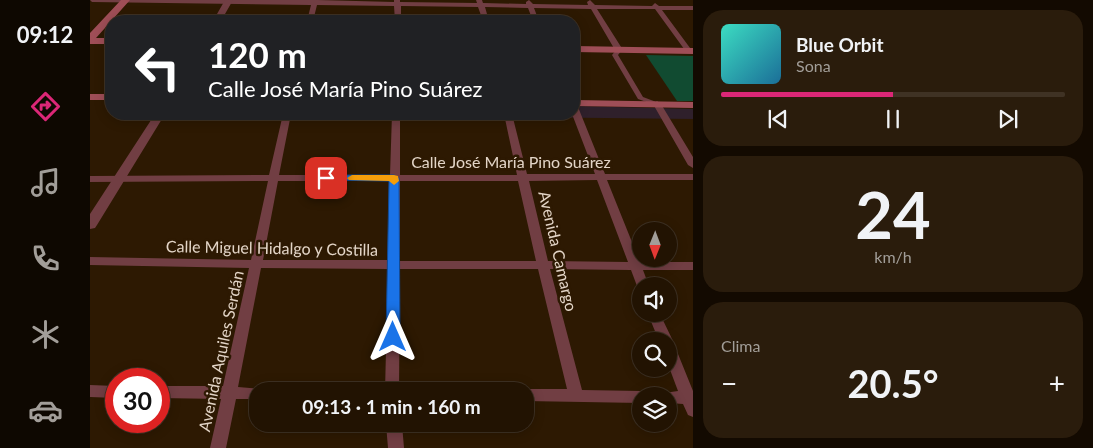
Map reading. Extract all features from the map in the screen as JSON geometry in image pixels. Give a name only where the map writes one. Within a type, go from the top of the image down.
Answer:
[{"type":"main road","points":[[112,15],[125,0]]},
{"type":"main road","points":[[90,40],[105,23]]},
{"type":"main road","points":[[90,40],[105,41]]},
{"type":"main road","points":[[580,49],[691,51]]},
{"type":"main road","points":[[90,97],[105,97]]},
{"type":"main road","points":[[580,103],[693,105]]},
{"type":"street","points":[[92,0],[591,3],[657,8],[693,8]]},
{"type":"street","points":[[650,0],[691,51]]},
{"type":"street","points":[[221,15],[229,1]]},
{"type":"street","points":[[312,15],[315,1]]},
{"type":"street","points":[[397,2],[398,15]]},
{"type":"street","points":[[480,3],[484,15]]},
{"type":"street","points":[[530,3],[534,15]]},
{"type":"street","points":[[591,3],[619,50],[615,55],[640,98],[657,104],[693,165]]},
{"type":"street","points":[[90,225],[156,120]]},
{"type":"street","name":"Avenida Aquiles Serdán","points":[[218,448],[286,120]]},
{"type":"street","points":[[392,382],[396,120]]},
{"type":"street","name":"Avenida Camargo","points":[[510,120],[576,396]]},
{"type":"street","points":[[579,120],[632,258]]},
{"type":"street","name":"Calle José María Pino Suárez","points":[[90,179],[693,177]]},
{"type":"street","name":"Calle Miguel Hidalgo y Costilla","points":[[90,261],[632,266]]},
{"type":"street","name":"Calle Miguel Hidalgo y Costilla","points":[[678,266],[693,266]]},
{"type":"street","points":[[677,367],[692,402]]},
{"type":"street","points":[[90,391],[105,392]]},
{"type":"street","points":[[170,392],[249,393]]},
{"type":"street","points":[[534,395],[632,397]]},
{"type":"street","points":[[677,399],[692,402]]},
{"type":"street","points":[[395,432],[396,448]]},
{"type":"shaded area","points":[[580,106],[693,109],[693,119],[580,118]]},
{"type":"green space","points":[[646,55],[693,56],[693,101],[677,101]]},
{"type":"slow traffic","points":[[352,178],[394,178],[394,181]]},
{"type":"route","points":[[326,178],[394,178],[393,337]]}]
